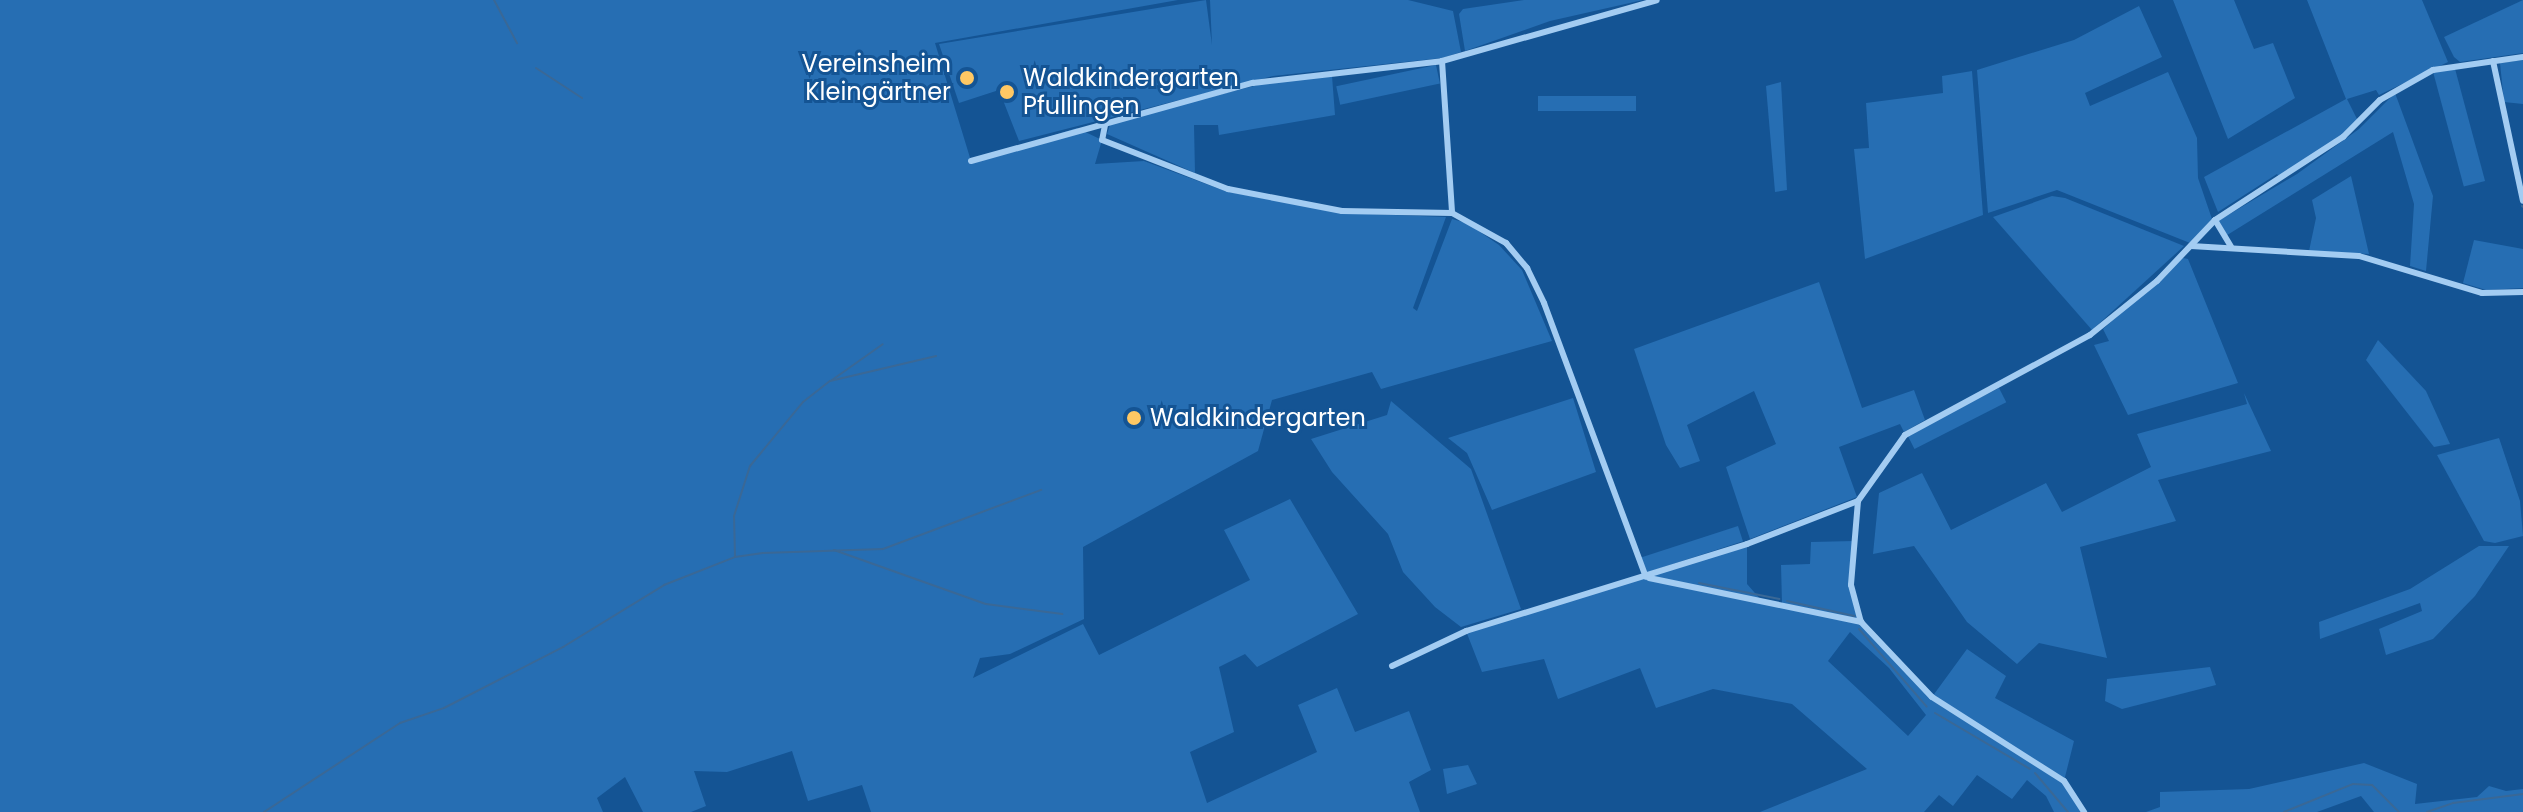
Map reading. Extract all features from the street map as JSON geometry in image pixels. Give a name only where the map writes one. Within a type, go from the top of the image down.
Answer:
[{"type":"street","points":[[971,161],[1106,120],[1253,83],[1442,61],[1657,0]]},
{"type":"street","points":[[2084,812],[2064,781],[1938,702],[1861,622],[1851,585],[1858,501],[1905,435],[2090,335],[2191,246],[2215,220],[2343,137],[2380,100],[2415,78],[2454,65],[2523,57]]},
{"type":"street","points":[[1442,61],[1452,213]]},
{"type":"street","points":[[2493,61],[2523,201]]},
{"type":"street","points":[[1106,120],[1102,140],[1228,189],[1342,211],[1452,213],[1506,243],[1527,268],[1646,577]]},
{"type":"street","points":[[2215,220],[2231,247]]},
{"type":"street","points":[[2191,246],[2359,256],[2482,293],[2523,292]]},
{"type":"street","points":[[1392,666],[1466,631],[1646,577],[1858,501]]},
{"type":"street","points":[[1646,577],[1861,622]]},
{"type":"shaded area","points":[[0,0],[1178,0],[935,43],[971,161],[1077,128],[1102,140],[1095,164],[1144,161],[1225,191],[1341,213],[1446,217],[1413,308],[1417,311],[1452,219],[1467,223],[1499,245],[1522,270],[1552,341],[1381,389],[1372,372],[1272,400],[1258,451],[1083,547],[1084,619],[1010,654],[980,658],[973,678],[1083,624],[1099,655],[1250,580],[1224,530],[1290,499],[1358,614],[1257,667],[1245,654],[1219,667],[1234,732],[1190,752],[1207,803],[1317,752],[1298,705],[1337,688],[1355,732],[1409,711],[1431,770],[1409,782],[1420,812],[871,812],[862,785],[808,801],[792,751],[727,772],[694,771],[706,806],[691,812],[643,812],[625,777],[597,798],[603,812],[0,812]]},
{"type":"shaded area","points":[[1206,0],[1212,45],[1210,0],[1408,0],[1453,11],[1461,52],[1442,58],[1273,76],[1019,141],[999,90],[959,103],[939,44]]},
{"type":"shaded area","points":[[1524,0],[1643,0],[1550,21],[1465,51],[1459,14],[1463,9]]},
{"type":"shaded area","points":[[2173,0],[2234,0],[2254,49],[2273,43],[2295,98],[2228,139]]},
{"type":"shaded area","points":[[2307,0],[2422,0],[2448,62],[2379,95],[2376,90],[2347,99],[2359,123],[2280,178],[2277,174],[2218,212],[2204,177],[2346,99]]},
{"type":"shaded area","points":[[2523,0],[2523,53],[2460,62],[2454,57],[2444,37]]},
{"type":"shaded area","points":[[2139,6],[2162,57],[2085,93],[2090,106],[2168,72],[2197,138],[2198,178],[2212,219],[2190,243],[2057,190],[1988,213],[1977,70],[2074,40]]},
{"type":"shaded area","points":[[2523,60],[2523,104],[2504,102],[2500,63]]},
{"type":"shaded area","points":[[1436,65],[1440,84],[1340,105],[1336,86]]},
{"type":"shaded area","points":[[2454,65],[2485,181],[2464,187],[2433,71]]},
{"type":"shaded area","points":[[1972,71],[1983,215],[1865,259],[1854,149],[1869,148],[1866,103],[1943,93],[1942,76]]},
{"type":"shaded area","points":[[1332,76],[1335,115],[1219,135],[1218,125],[1194,125],[1195,173],[1107,134],[1111,122],[1266,83]]},
{"type":"shaded area","points":[[1781,82],[1787,190],[1775,192],[1766,86]]},
{"type":"shaded area","points":[[2395,93],[2433,196],[2426,271],[2410,266],[2414,204],[2393,132],[2224,237],[2218,221],[2297,174],[2359,129]]},
{"type":"shaded area","points":[[1538,96],[1636,96],[1636,111],[1538,111]]},
{"type":"shaded area","points":[[2351,176],[2369,254],[2309,251],[2316,218],[2312,200]]},
{"type":"shaded area","points":[[2052,196],[2065,198],[2184,246],[2092,330],[1993,217]]},
{"type":"shaded area","points":[[2474,240],[2523,249],[2523,288],[2486,290],[2463,283]]},
{"type":"shaded area","points":[[2183,258],[2188,259],[2238,383],[2128,415],[2094,345],[2109,341],[2103,329]]},
{"type":"shaded area","points":[[1819,282],[1862,408],[1914,390],[1925,420],[1904,432],[1900,424],[1839,447],[1857,497],[1750,539],[1726,467],[1776,444],[1754,391],[1687,425],[1700,461],[1680,468],[1666,445],[1634,349]]},
{"type":"shaded area","points":[[2378,340],[2426,391],[2450,444],[2434,447],[2366,360]]},
{"type":"shaded area","points":[[1999,388],[2006,402],[1914,449],[1907,435]]},
{"type":"shaded area","points":[[2244,393],[2271,451],[2158,480],[2176,521],[2080,547],[2107,658],[2039,643],[2017,664],[1967,622],[1914,546],[1873,554],[1879,493],[1922,473],[1951,530],[2046,483],[2062,512],[2151,467],[2137,434],[2247,404]]},
{"type":"shaded area","points":[[1573,398],[1596,472],[1492,510],[1467,453],[1448,438]]},
{"type":"shaded area","points":[[1391,401],[1471,469],[1521,609],[1461,627],[1435,607],[1403,572],[1388,534],[1332,472],[1311,439],[1387,415]]},
{"type":"shaded area","points":[[2499,438],[2520,501],[2523,536],[2495,543],[2484,541],[2437,455]]},
{"type":"shaded area","points":[[1738,526],[1743,541],[1646,573],[1641,558]]},
{"type":"shaded area","points":[[1854,541],[1851,585],[1861,622],[1932,697],[1967,649],[2006,676],[1995,698],[2074,741],[2064,781],[2084,812],[2054,812],[2046,796],[2027,780],[2012,799],[1977,775],[1953,806],[1939,795],[1924,812],[1760,812],[1867,769],[1792,704],[1713,689],[1656,708],[1640,668],[1558,699],[1544,659],[1482,672],[1466,631],[1747,544],[1747,584],[1762,601],[1782,604],[1781,565],[1810,564],[1811,542]],"holes":[[[1850,632],[1889,668],[1926,715],[1908,736],[1828,661]]]},
{"type":"shaded area","points":[[2479,546],[2509,546],[2475,596],[2433,639],[2386,655],[2379,629],[2422,611],[2420,603],[2320,639],[2319,622],[2410,589]]},
{"type":"shaded area","points":[[2210,667],[2216,685],[2122,709],[2105,701],[2107,679]]},
{"type":"shaded area","points":[[2364,763],[2417,784],[2415,804],[2477,797],[2489,786],[2506,791],[2523,789],[2523,812],[2374,812],[2361,796],[2317,812],[2146,812],[2160,807],[2160,792],[2249,789]]},
{"type":"shaded area","points":[[1468,765],[1477,784],[1447,794],[1443,769]]},
{"type":"waterway","points":[[494,0],[517,43]]},
{"type":"waterway","points":[[536,68],[582,98]]},
{"type":"waterway","points":[[832,380],[883,344]]},
{"type":"waterway","points":[[735,556],[734,516],[750,466],[803,402],[830,381],[936,356]]},
{"type":"waterway","points":[[264,812],[400,723],[444,708],[563,647],[664,585],[735,557],[763,553],[883,549],[1041,490]]},
{"type":"waterway","points":[[834,550],[986,604],[1062,614]]},
{"type":"waterway","points":[[1699,583],[1779,599]]},
{"type":"waterway","points":[[1787,601],[1854,616]]},
{"type":"waterway","points":[[1859,629],[1927,707]]},
{"type":"waterway","points":[[1935,713],[2030,769]]},
{"type":"waterway","points":[[2035,773],[2068,812]]},
{"type":"waterway","points":[[2284,812],[2353,784],[2372,785],[2399,812]]},
{"type":"waterway","points":[[2427,812],[2453,803],[2523,794]]},
{"type":"place","name":"Vereinsheim Kleingärtner","points":[[967,78]]},
{"type":"place","name":"Waldkindergarten Pfullingen","points":[[1007,92]]},
{"type":"place","name":"Waldkindergarten","points":[[1134,418]]}]
